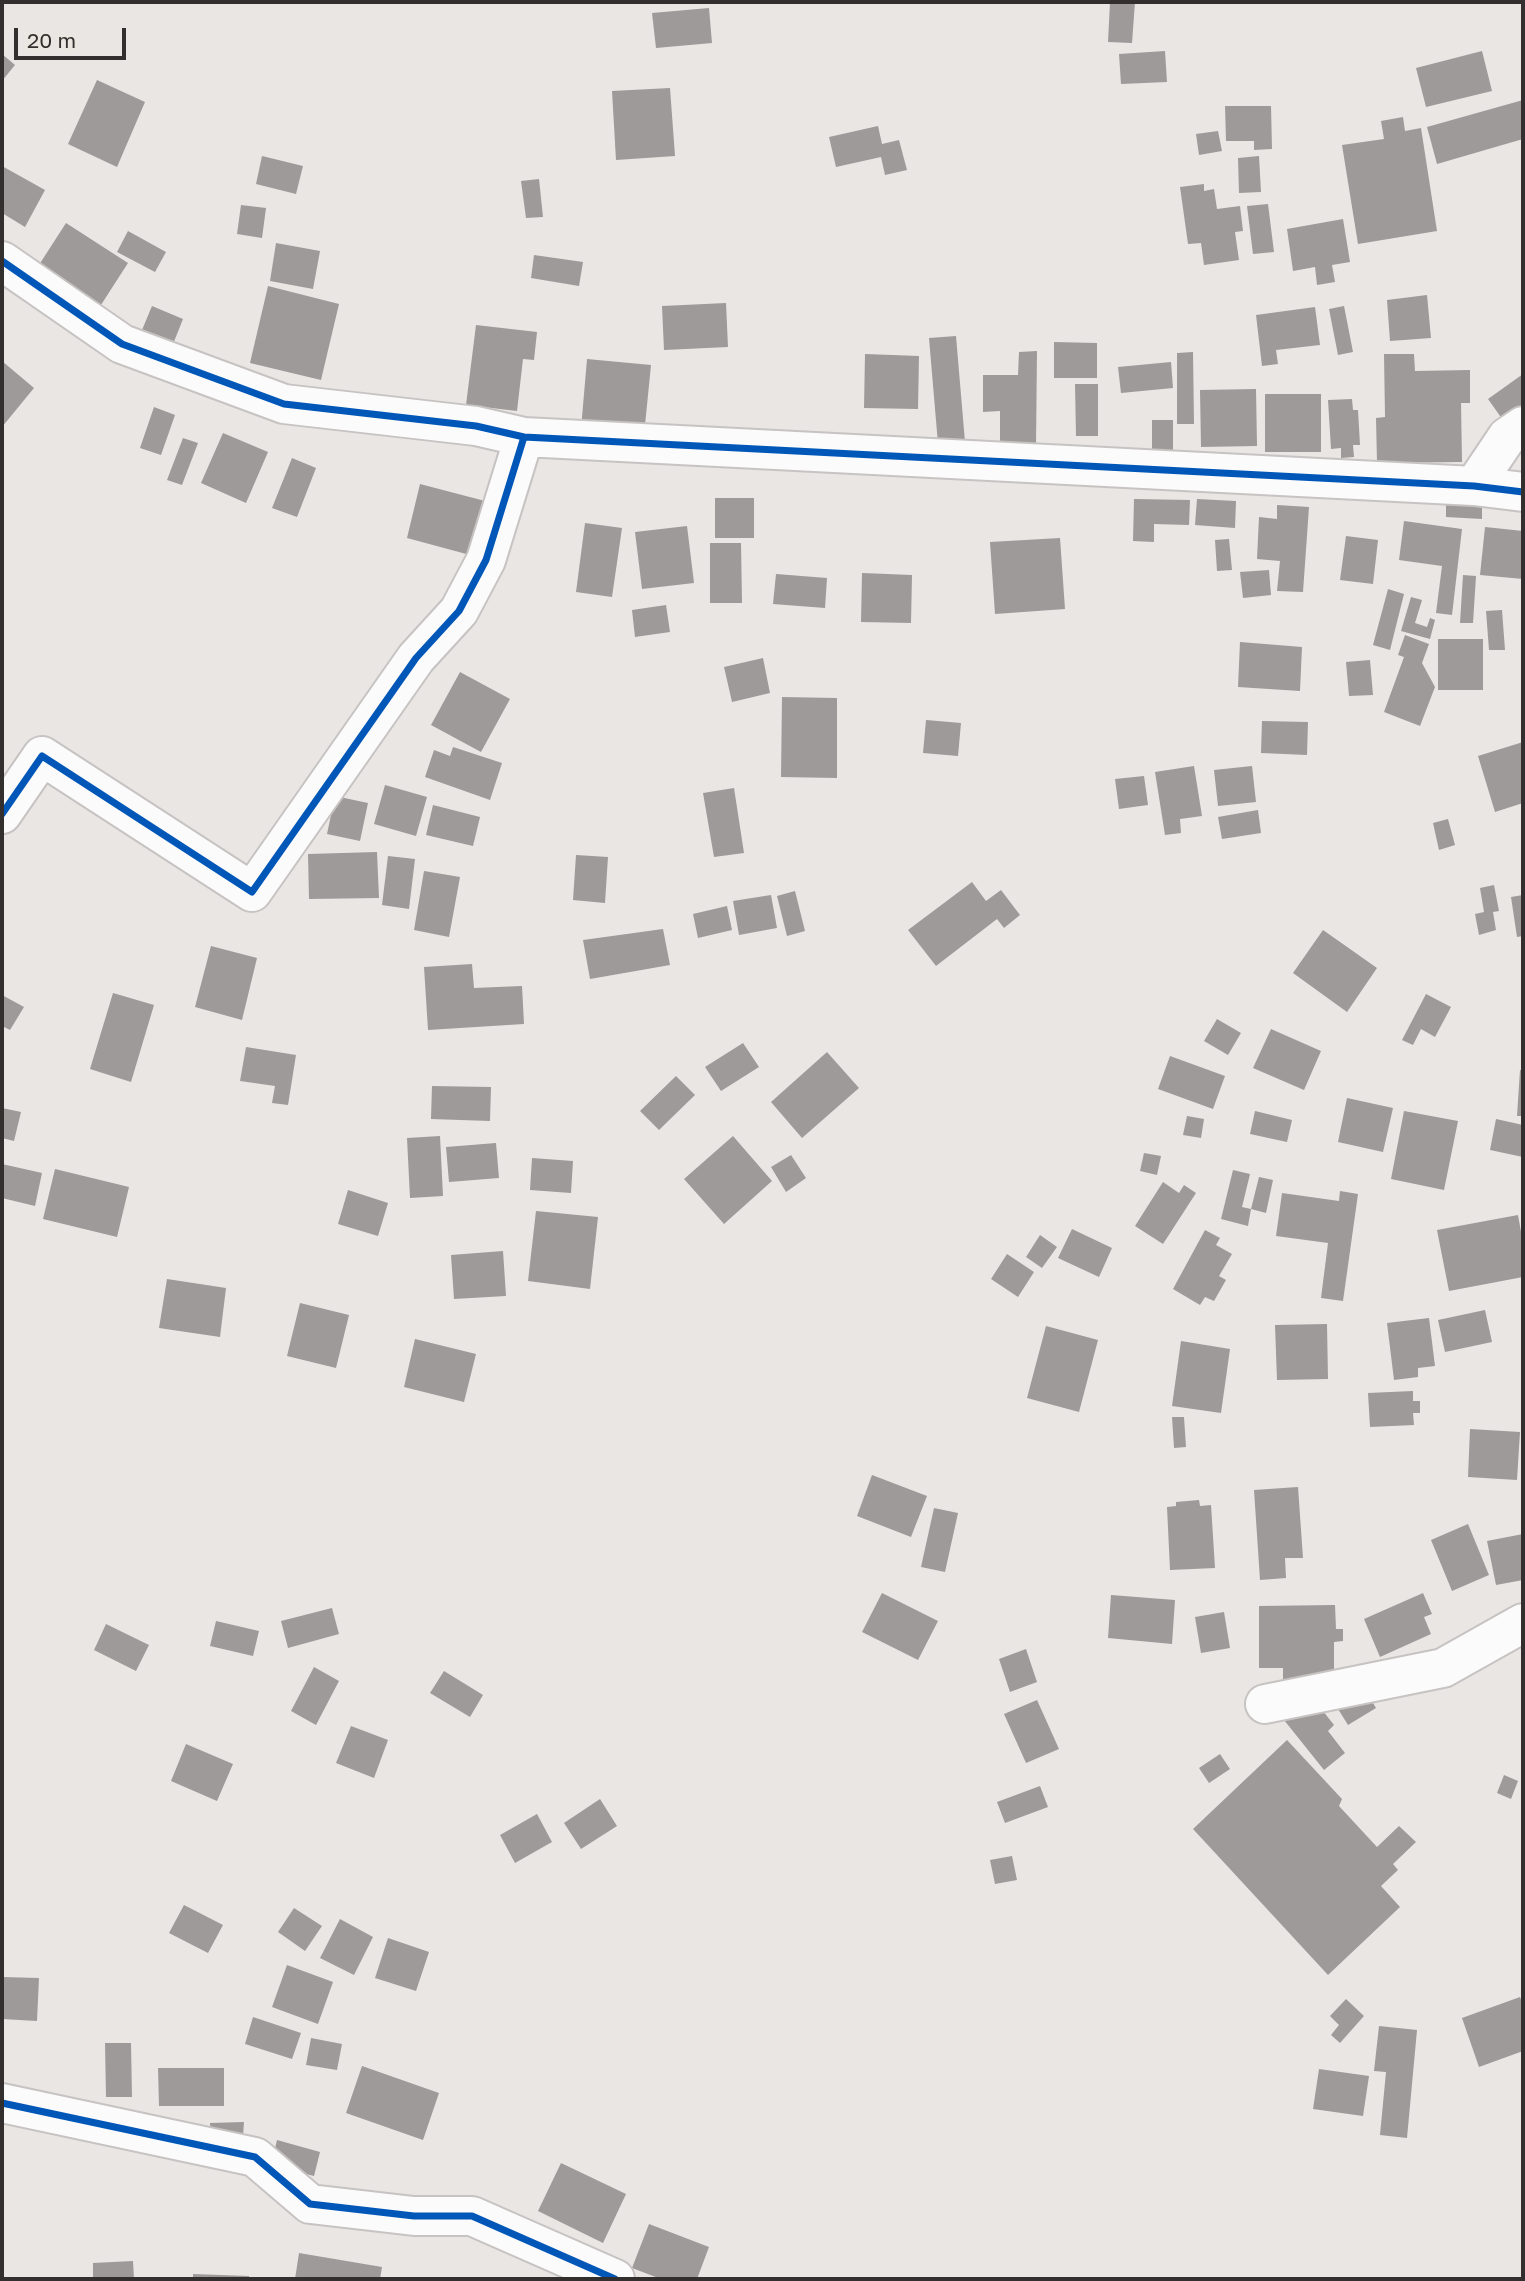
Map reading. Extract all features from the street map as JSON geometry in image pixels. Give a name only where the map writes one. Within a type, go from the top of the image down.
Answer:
[{"type":"street","points":[[2,261],[122,344],[284,404],[477,426],[524,438],[1474,486],[1523,492]]},
{"type":"street","points":[[1474,486],[1507,437],[1523,426]]},
{"type":"street","points":[[2,814],[42,757],[252,892],[416,658],[459,611],[486,560],[524,438]]},
{"type":"street","points":[[1265,1704],[1443,1668],[1523,1623]]},
{"type":"street","points":[[2,2103],[255,2157],[310,2204],[414,2217],[472,2216],[615,2279]]},
{"type":"building","points":[[1110,2],[1135,2],[1132,43],[1108,42]]},
{"type":"building","points":[[709,8],[712,43],[656,48],[652,13]]},
{"type":"building","points":[[1165,51],[1167,82],[1121,84],[1119,54]]},
{"type":"building","points":[[1482,51],[1492,91],[1426,107],[1416,68]]},
{"type":"building","points":[[2,54],[15,65],[2,81]]},
{"type":"building","points":[[97,80],[145,102],[117,167],[68,144]]},
{"type":"building","points":[[670,88],[675,156],[616,160],[612,91]]},
{"type":"building","points":[[1523,100],[1523,139],[1437,164],[1427,127]]},
{"type":"building","points":[[1225,106],[1271,106],[1272,149],[1254,150],[1254,141],[1226,141]]},
{"type":"building","points":[[1403,117],[1405,131],[1421,128],[1437,231],[1358,244],[1342,145],[1384,139],[1381,121]]},
{"type":"building","points":[[878,126],[882,144],[899,140],[907,170],[885,175],[881,157],[836,167],[829,137]]},
{"type":"building","points":[[1218,131],[1222,151],[1199,155],[1196,134]]},
{"type":"building","points":[[262,156],[303,166],[296,194],[256,184]]},
{"type":"building","points":[[1259,156],[1261,192],[1239,193],[1238,158]]},
{"type":"building","points":[[2,166],[45,190],[25,227],[2,213]]},
{"type":"building","points":[[539,179],[543,217],[526,218],[521,181]]},
{"type":"building","points":[[1204,184],[1204,191],[1214,189],[1217,209],[1240,206],[1243,231],[1235,232],[1239,260],[1204,265],[1201,243],[1188,244],[1180,187]]},
{"type":"building","points":[[1268,204],[1274,252],[1253,254],[1247,206]]},
{"type":"building","points":[[241,205],[266,208],[262,238],[237,234]]},
{"type":"building","points":[[1343,219],[1350,262],[1332,265],[1335,282],[1317,285],[1315,267],[1293,271],[1287,229]]},
{"type":"building","points":[[66,223],[128,263],[99,308],[37,268]]},
{"type":"building","points":[[128,231],[166,252],[155,272],[117,252]]},
{"type":"building","points":[[276,243],[320,251],[313,289],[270,281]]},
{"type":"building","points":[[534,255],[583,262],[579,286],[531,278]]},
{"type":"building","points":[[268,286],[339,304],[321,380],[250,363]]},
{"type":"building","points":[[1427,295],[1431,338],[1390,341],[1387,300]]},
{"type":"building","points":[[726,303],[728,347],[664,350],[662,306]]},
{"type":"building","points":[[152,306],[183,319],[173,344],[142,330]]},
{"type":"building","points":[[1344,306],[1353,352],[1338,355],[1329,309]]},
{"type":"building","points":[[1315,307],[1320,345],[1276,350],[1278,364],[1262,366],[1256,315]]},
{"type":"building","points":[[476,325],[537,332],[534,360],[523,359],[517,411],[466,405]]},
{"type":"building","points":[[956,336],[965,442],[938,444],[929,338]]},
{"type":"building","points":[[1054,342],[1097,343],[1097,378],[1054,378]]},
{"type":"building","points":[[1037,351],[1036,444],[1000,444],[1000,411],[983,412],[983,375],[1018,375],[1019,352]]},
{"type":"building","points":[[1193,352],[1194,424],[1177,424],[1177,353]]},
{"type":"building","points":[[865,354],[919,356],[918,409],[864,408]]},
{"type":"building","points":[[1384,354],[1414,354],[1415,371],[1470,370],[1470,403],[1461,403],[1462,462],[1377,463],[1376,418],[1385,417]]},
{"type":"building","points":[[587,359],[651,365],[644,435],[581,429]]},
{"type":"building","points":[[2,361],[34,388],[2,427]]},
{"type":"building","points":[[1171,362],[1173,388],[1121,393],[1118,367]]},
{"type":"building","points":[[1523,374],[1523,420],[1510,430],[1488,399]]},
{"type":"building","points":[[1075,384],[1098,384],[1098,436],[1076,436]]},
{"type":"building","points":[[1256,389],[1257,446],[1201,447],[1200,390]]},
{"type":"building","points":[[1265,394],[1321,394],[1321,452],[1265,452]]},
{"type":"building","points":[[1352,399],[1353,410],[1358,410],[1360,445],[1353,445],[1354,457],[1341,458],[1341,448],[1331,449],[1328,400]]},
{"type":"building","points":[[154,407],[175,415],[161,455],[140,448]]},
{"type":"building","points":[[1152,420],[1173,420],[1173,456],[1152,456]]},
{"type":"building","points":[[223,433],[268,452],[246,503],[201,483]]},
{"type":"building","points":[[183,438],[198,443],[182,485],[167,480]]},
{"type":"building","points":[[292,458],[316,468],[297,517],[272,508]]},
{"type":"building","points":[[420,484],[485,501],[470,555],[407,538]]},
{"type":"building","points":[[715,498],[754,498],[754,538],[715,538]]},
{"type":"building","points":[[1134,499],[1190,500],[1189,525],[1154,524],[1154,542],[1133,541]]},
{"type":"building","points":[[1197,499],[1236,501],[1235,528],[1195,525]]},
{"type":"building","points":[[1277,505],[1309,507],[1303,592],[1277,591],[1280,561],[1257,559],[1259,517],[1277,519]]},
{"type":"building","points":[[1446,505],[1482,506],[1482,519],[1446,517]]},
{"type":"building","points":[[1404,521],[1462,529],[1452,615],[1436,613],[1442,566],[1399,560]]},
{"type":"building","points":[[585,523],[622,528],[612,597],[576,592]]},
{"type":"building","points":[[687,526],[694,583],[642,589],[635,532]]},
{"type":"building","points":[[1485,527],[1523,531],[1523,579],[1480,575]]},
{"type":"building","points":[[1346,536],[1378,540],[1373,584],[1340,580]]},
{"type":"building","points":[[1060,538],[1065,609],[995,614],[990,542]]},
{"type":"building","points":[[1229,539],[1232,570],[1217,571],[1215,540]]},
{"type":"building","points":[[710,543],[741,543],[742,603],[710,603]]},
{"type":"building","points":[[1269,570],[1271,595],[1243,598],[1240,572]]},
{"type":"building","points":[[862,573],[912,575],[911,623],[861,622]]},
{"type":"building","points":[[776,574],[827,578],[825,608],[773,604]]},
{"type":"building","points":[[1463,575],[1476,576],[1473,623],[1460,623]]},
{"type":"building","points":[[1388,589],[1404,594],[1390,650],[1373,645]]},
{"type":"building","points":[[1411,597],[1422,600],[1415,623],[1427,627],[1430,618],[1435,620],[1430,639],[1401,631]]},
{"type":"building","points":[[666,605],[670,632],[635,637],[632,610]]},
{"type":"building","points":[[1502,610],[1505,650],[1489,650],[1486,611]]},
{"type":"building","points":[[1405,635],[1429,644],[1422,663],[1435,687],[1420,726],[1384,712],[1404,657],[1398,655]]},
{"type":"building","points":[[1438,639],[1483,639],[1483,690],[1438,690]]},
{"type":"building","points":[[1240,642],[1302,647],[1300,691],[1238,687]]},
{"type":"building","points":[[763,658],[770,693],[732,702],[724,667]]},
{"type":"building","points":[[1370,660],[1373,695],[1349,696],[1346,662]]},
{"type":"building","points":[[460,672],[510,699],[481,752],[431,725]]},
{"type":"building","points":[[782,697],[837,698],[837,778],[781,777]]},
{"type":"building","points":[[926,720],[961,723],[958,756],[923,753]]},
{"type":"building","points":[[1262,721],[1308,722],[1307,755],[1261,753]]},
{"type":"building","points":[[1523,742],[1523,803],[1495,812],[1478,756]]},
{"type":"building","points":[[453,747],[502,763],[490,800],[425,777],[434,750],[450,756]]},
{"type":"building","points":[[1194,766],[1202,816],[1180,819],[1181,833],[1165,835],[1155,772]]},
{"type":"building","points":[[1252,766],[1256,802],[1218,806],[1214,770]]},
{"type":"building","points":[[1144,776],[1148,805],[1119,809],[1115,779]]},
{"type":"building","points":[[385,785],[427,797],[416,836],[374,824]]},
{"type":"building","points":[[734,788],[744,853],[714,857],[703,793]]},
{"type":"building","points":[[335,796],[368,803],[360,841],[327,834]]},
{"type":"building","points":[[433,805],[480,817],[473,846],[426,835]]},
{"type":"building","points":[[1258,810],[1261,833],[1222,839],[1218,817]]},
{"type":"building","points":[[1448,819],[1455,845],[1439,850],[1433,823]]},
{"type":"building","points":[[377,852],[379,898],[309,899],[308,854]]},
{"type":"building","points":[[576,855],[608,857],[605,903],[573,900]]},
{"type":"building","points":[[388,856],[415,859],[409,909],[382,905]]},
{"type":"building","points":[[424,871],[460,877],[449,937],[414,930]]},
{"type":"building","points":[[972,882],[986,901],[1001,890],[1020,915],[1004,928],[997,919],[936,966],[908,930]]},
{"type":"building","points":[[1494,885],[1499,911],[1493,912],[1496,930],[1479,935],[1475,914],[1484,912],[1480,888]]},
{"type":"building","points":[[795,891],[805,931],[787,936],[777,896]]},
{"type":"building","points":[[771,895],[777,928],[739,935],[733,901]]},
{"type":"building","points":[[1523,895],[1523,936],[1517,937],[1511,897]]},
{"type":"building","points":[[727,906],[732,930],[698,938],[693,914]]},
{"type":"building","points":[[663,929],[670,965],[590,979],[583,940]]},
{"type":"building","points":[[1323,930],[1377,968],[1347,1012],[1293,973]]},
{"type":"building","points":[[211,946],[257,958],[242,1020],[195,1007]]},
{"type":"building","points":[[472,964],[474,988],[522,986],[524,1024],[428,1030],[424,967]]},
{"type":"building","points":[[113,993],[154,1005],[131,1082],[90,1069]]},
{"type":"building","points":[[1426,994],[1451,1007],[1435,1037],[1421,1029],[1413,1045],[1402,1040]]},
{"type":"building","points":[[2,995],[24,1007],[10,1030],[2,1026]]},
{"type":"building","points":[[1217,1019],[1241,1033],[1228,1055],[1204,1041]]},
{"type":"building","points":[[1271,1029],[1321,1051],[1304,1090],[1253,1068]]},
{"type":"building","points":[[743,1043],[759,1067],[721,1091],[705,1067]]},
{"type":"building","points":[[246,1047],[296,1055],[288,1105],[272,1103],[275,1086],[240,1081]]},
{"type":"building","points":[[827,1052],[859,1088],[802,1138],[771,1102]]},
{"type":"building","points":[[1170,1056],[1225,1076],[1213,1109],[1158,1089]]},
{"type":"building","points":[[1520,1070],[1523,1070],[1523,1116],[1517,1116]]},
{"type":"building","points":[[676,1076],[695,1095],[659,1130],[640,1111]]},
{"type":"building","points":[[432,1086],[491,1087],[490,1121],[431,1119]]},
{"type":"building","points":[[1347,1098],[1393,1108],[1383,1152],[1338,1142]]},
{"type":"building","points":[[2,1108],[21,1112],[14,1141],[2,1138]]},
{"type":"building","points":[[1255,1111],[1292,1120],[1287,1142],[1250,1134]]},
{"type":"building","points":[[1404,1111],[1458,1121],[1444,1190],[1391,1179]]},
{"type":"building","points":[[1187,1116],[1204,1119],[1201,1138],[1183,1135]]},
{"type":"building","points":[[1496,1119],[1523,1125],[1523,1157],[1490,1150]]},
{"type":"building","points":[[440,1136],[443,1196],[410,1198],[407,1138]]},
{"type":"building","points":[[733,1136],[772,1181],[724,1224],[684,1179]]},
{"type":"building","points":[[496,1143],[499,1178],[449,1182],[446,1147]]},
{"type":"building","points":[[1144,1153],[1161,1156],[1157,1175],[1140,1171]]},
{"type":"building","points":[[791,1155],[806,1178],[786,1192],[771,1167]]},
{"type":"building","points":[[532,1158],[573,1161],[571,1193],[530,1190]]},
{"type":"building","points":[[2,1164],[42,1173],[35,1206],[2,1198]]},
{"type":"building","points":[[55,1169],[129,1187],[117,1237],[43,1219]]},
{"type":"building","points":[[1233,1170],[1250,1174],[1242,1207],[1251,1209],[1248,1226],[1221,1219]]},
{"type":"building","points":[[1259,1177],[1273,1180],[1266,1213],[1251,1209]]},
{"type":"building","points":[[1163,1182],[1179,1193],[1184,1185],[1196,1193],[1163,1244],[1135,1226]]},
{"type":"building","points":[[348,1190],[388,1203],[378,1236],[338,1224]]},
{"type":"building","points":[[1340,1191],[1358,1194],[1343,1301],[1321,1298],[1328,1243],[1276,1236],[1282,1193],[1339,1201]]},
{"type":"building","points":[[536,1211],[598,1217],[590,1289],[528,1281]]},
{"type":"building","points":[[1518,1215],[1523,1243],[1523,1277],[1449,1291],[1437,1230]]},
{"type":"building","points":[[1072,1229],[1112,1248],[1099,1277],[1058,1258]]},
{"type":"building","points":[[1205,1230],[1220,1238],[1216,1245],[1232,1254],[1219,1276],[1226,1280],[1214,1301],[1205,1297],[1200,1305],[1173,1289]]},
{"type":"building","points":[[1040,1235],[1057,1247],[1042,1268],[1026,1257]]},
{"type":"building","points":[[503,1251],[506,1296],[454,1299],[451,1255]]},
{"type":"building","points":[[1007,1254],[1034,1272],[1018,1297],[991,1279]]},
{"type":"building","points":[[167,1279],[226,1288],[220,1337],[159,1328]]},
{"type":"building","points":[[300,1303],[349,1315],[336,1368],[287,1356]]},
{"type":"building","points":[[1485,1310],[1492,1342],[1445,1352],[1438,1320]]},
{"type":"building","points":[[1429,1318],[1435,1366],[1418,1368],[1418,1377],[1394,1380],[1387,1323]]},
{"type":"building","points":[[1327,1324],[1328,1379],[1277,1380],[1275,1325]]},
{"type":"building","points":[[1046,1326],[1098,1340],[1079,1412],[1027,1398]]},
{"type":"building","points":[[415,1339],[476,1354],[464,1402],[404,1387]]},
{"type":"building","points":[[1181,1341],[1230,1349],[1221,1413],[1172,1406]]},
{"type":"building","points":[[1413,1391],[1413,1401],[1420,1401],[1420,1413],[1413,1413],[1414,1425],[1370,1427],[1368,1393]]},
{"type":"building","points":[[1172,1417],[1184,1417],[1186,1447],[1174,1448]]},
{"type":"building","points":[[1470,1429],[1520,1432],[1517,1480],[1468,1477]]},
{"type":"building","points":[[872,1475],[927,1496],[911,1537],[857,1516]]},
{"type":"building","points":[[1298,1487],[1303,1558],[1285,1558],[1286,1578],[1260,1580],[1254,1490]]},
{"type":"building","points":[[1199,1500],[1200,1506],[1211,1505],[1215,1568],[1170,1570],[1167,1507],[1176,1506],[1176,1502]]},
{"type":"building","points":[[934,1508],[958,1513],[945,1572],[921,1567]]},
{"type":"building","points":[[1468,1524],[1489,1575],[1452,1591],[1431,1540]]},
{"type":"building","points":[[1523,1534],[1523,1580],[1496,1585],[1487,1541]]},
{"type":"building","points":[[882,1593],[938,1621],[918,1660],[862,1632]]},
{"type":"building","points":[[1423,1593],[1432,1614],[1424,1617],[1431,1634],[1380,1657],[1364,1619]]},
{"type":"building","points":[[1111,1595],[1175,1600],[1172,1644],[1108,1638]]},
{"type":"building","points":[[1335,1605],[1336,1629],[1343,1629],[1343,1641],[1334,1642],[1334,1689],[1283,1689],[1283,1668],[1259,1668],[1259,1606]]},
{"type":"building","points":[[332,1608],[339,1634],[288,1648],[281,1621]]},
{"type":"building","points":[[1224,1612],[1230,1648],[1201,1653],[1195,1617]]},
{"type":"building","points":[[216,1621],[259,1631],[253,1656],[210,1646]]},
{"type":"building","points":[[106,1624],[149,1645],[136,1671],[94,1650]]},
{"type":"building","points":[[1026,1649],[1037,1682],[1010,1692],[999,1659]]},
{"type":"building","points":[[314,1667],[339,1681],[316,1725],[291,1711]]},
{"type":"building","points":[[444,1671],[483,1695],[470,1717],[430,1693]]},
{"type":"building","points":[[1366,1691],[1376,1708],[1348,1725],[1338,1709]]},
{"type":"building","points":[[1312,1697],[1334,1725],[1328,1731],[1345,1753],[1324,1770],[1284,1720]]},
{"type":"building","points":[[1037,1700],[1059,1749],[1026,1763],[1004,1714]]},
{"type":"building","points":[[351,1726],[388,1740],[374,1778],[336,1763]]},
{"type":"building","points":[[1287,1740],[1342,1799],[1339,1806],[1377,1847],[1399,1826],[1416,1842],[1393,1864],[1398,1870],[1381,1886],[1400,1907],[1328,1975],[1193,1829]]},
{"type":"building","points":[[186,1744],[233,1764],[217,1801],[171,1781]]},
{"type":"building","points":[[1220,1754],[1230,1769],[1209,1783],[1199,1768]]},
{"type":"building","points":[[1504,1775],[1518,1781],[1511,1799],[1497,1793]]},
{"type":"building","points":[[1040,1786],[1048,1807],[1005,1823],[997,1802]]},
{"type":"building","points":[[600,1799],[617,1826],[581,1849],[564,1823]]},
{"type":"building","points":[[537,1814],[552,1842],[515,1863],[500,1835]]},
{"type":"building","points":[[1012,1856],[1017,1880],[995,1884],[990,1860]]},
{"type":"building","points":[[184,1905],[223,1925],[208,1953],[169,1933]]},
{"type":"building","points":[[294,1908],[322,1926],[305,1951],[278,1932]]},
{"type":"building","points":[[340,1919],[373,1937],[354,1975],[320,1958]]},
{"type":"building","points":[[388,1938],[429,1952],[416,1991],[375,1978]]},
{"type":"building","points":[[287,1965],[333,1982],[318,2024],[272,2007]]},
{"type":"building","points":[[2,1977],[39,1978],[37,2021],[2,2019]]},
{"type":"building","points":[[1520,1997],[1523,2005],[1523,2051],[1479,2067],[1462,2018]]},
{"type":"building","points":[[1346,1999],[1364,2016],[1340,2043],[1331,2035],[1339,2025],[1330,2016]]},
{"type":"building","points":[[253,2017],[301,2033],[292,2059],[245,2044]]},
{"type":"building","points":[[1379,2026],[1417,2030],[1407,2138],[1380,2135],[1386,2072],[1374,2071]]},
{"type":"building","points":[[311,2038],[342,2044],[337,2070],[306,2065]]},
{"type":"building","points":[[105,2043],[131,2043],[132,2097],[106,2097]]},
{"type":"building","points":[[362,2066],[439,2093],[423,2140],[346,2113]]},
{"type":"building","points":[[158,2068],[224,2068],[224,2106],[159,2106]]},
{"type":"building","points":[[1319,2069],[1369,2076],[1363,2116],[1313,2109]]},
{"type":"building","points":[[244,2122],[243,2136],[211,2136],[210,2123]]},
{"type":"building","points":[[277,2140],[320,2152],[314,2176],[271,2165]]},
{"type":"building","points":[[561,2163],[626,2194],[603,2243],[538,2211]]},
{"type":"building","points":[[649,2224],[709,2247],[697,2279],[661,2279],[632,2268]]},
{"type":"building","points":[[299,2253],[382,2267],[380,2279],[295,2279]]},
{"type":"building","points":[[133,2261],[134,2279],[93,2279],[93,2263]]},
{"type":"building","points":[[193,2274],[249,2276],[249,2279],[193,2279]]},
{"type":"cycle path","points":[[2,261],[122,344],[284,404],[476,426],[524,437],[1474,486],[1523,492]]},
{"type":"cycle path","points":[[2,814],[42,756],[252,892],[416,658],[459,611],[486,560],[524,437]]},
{"type":"cycle path","points":[[2,2103],[255,2157],[310,2204],[414,2216],[472,2216],[615,2279]]}]
